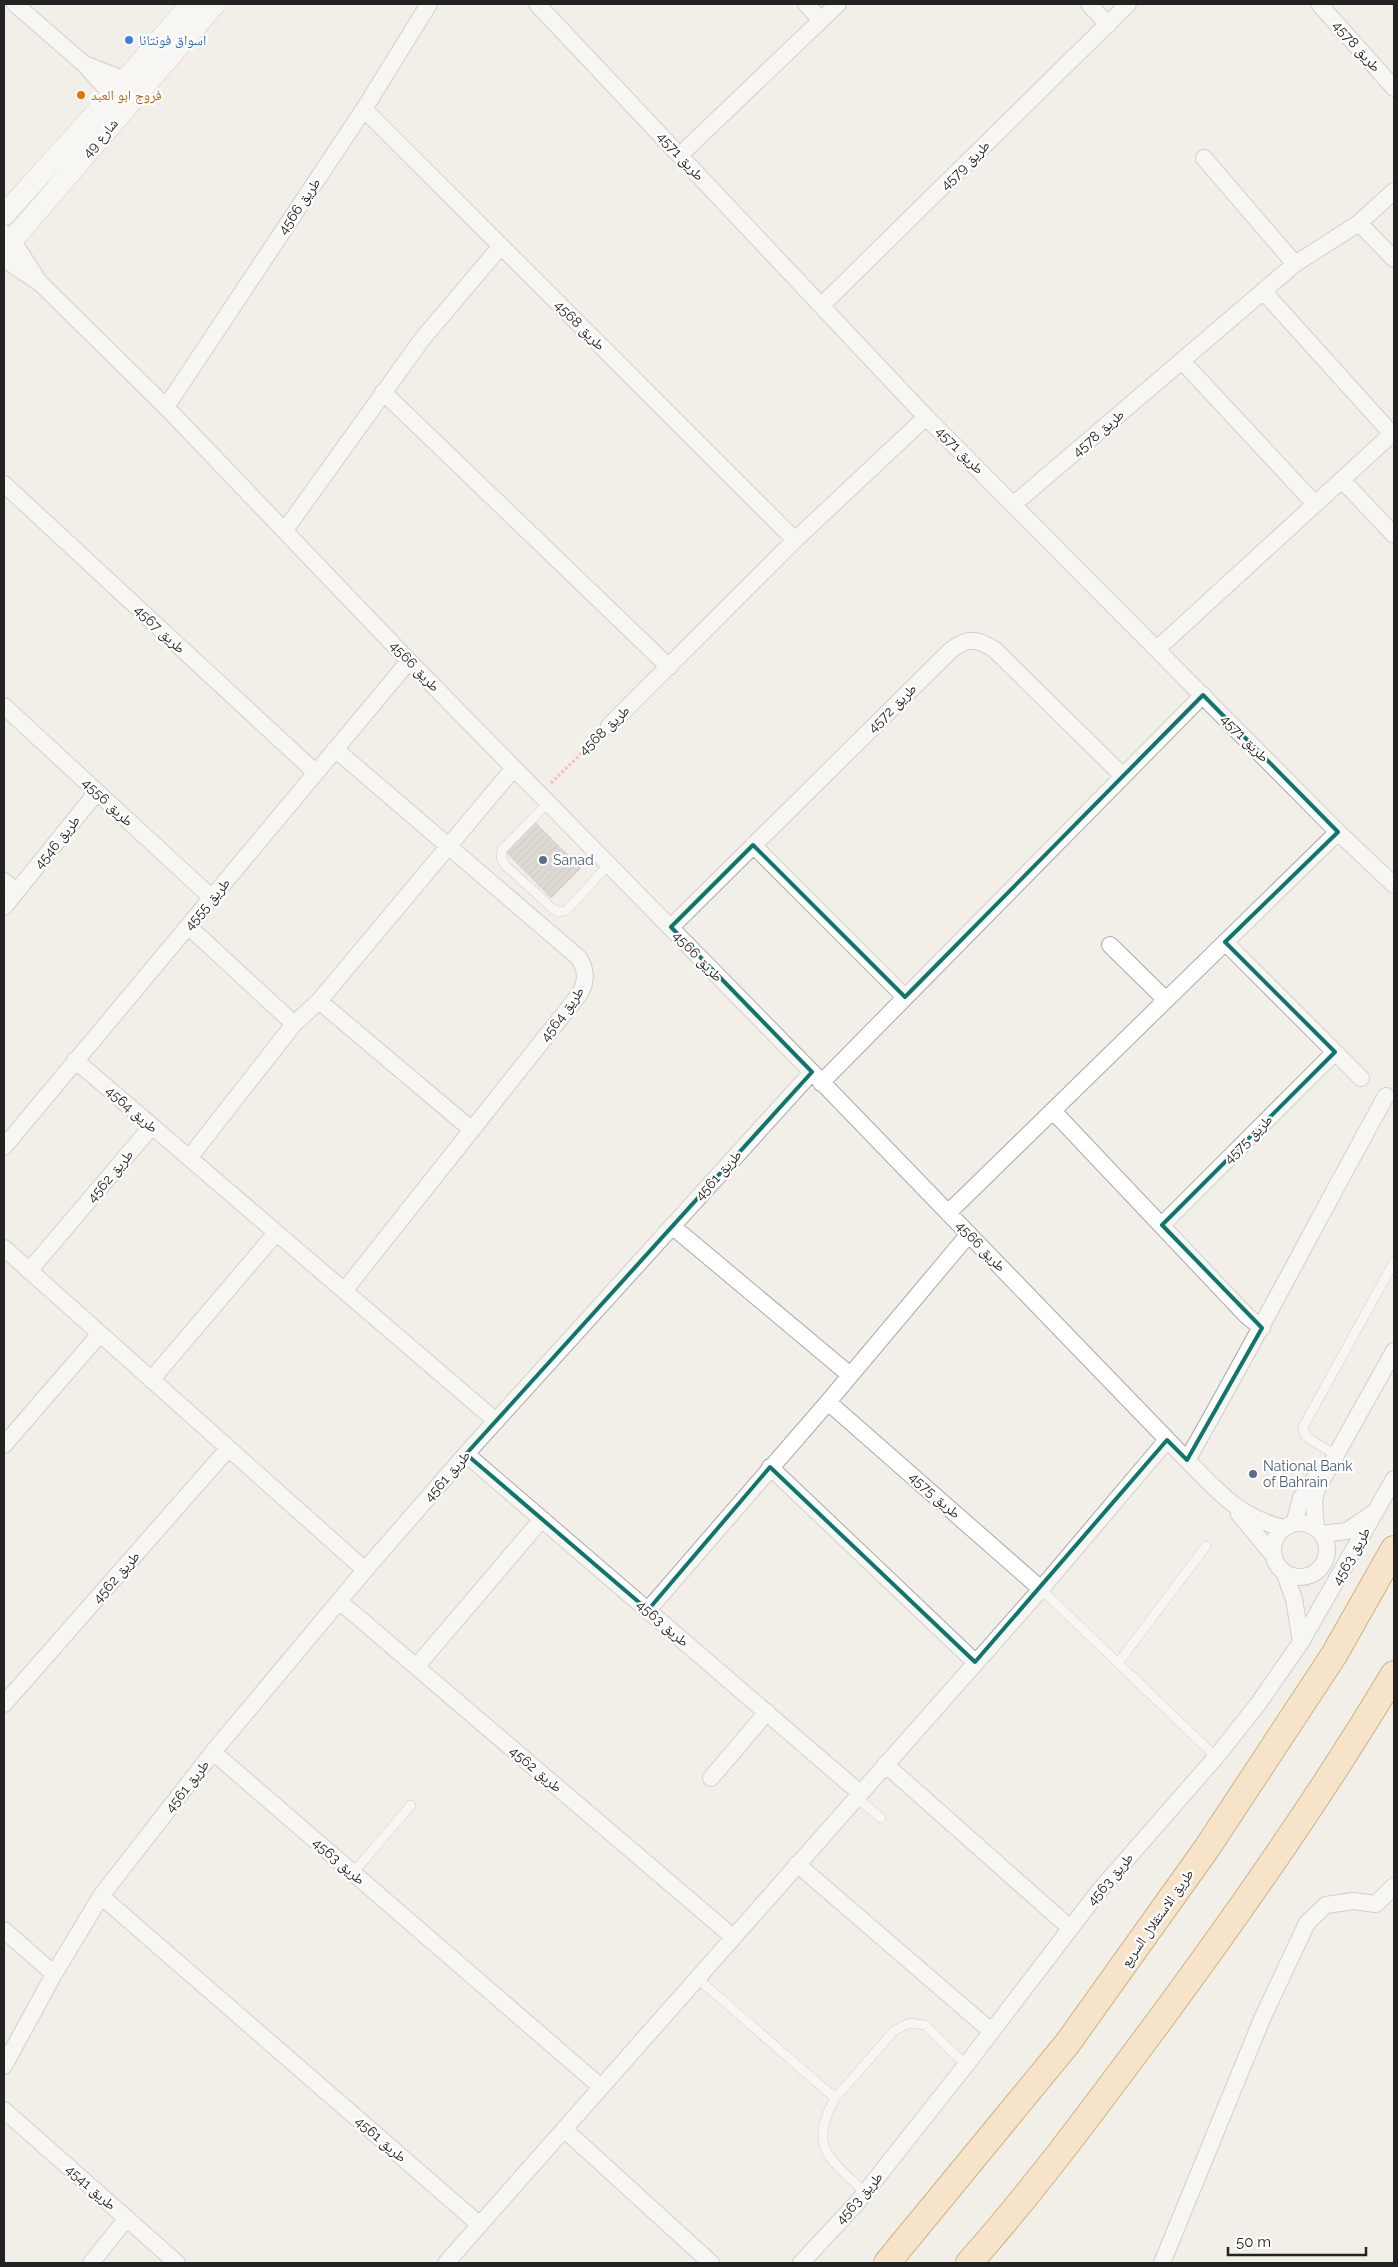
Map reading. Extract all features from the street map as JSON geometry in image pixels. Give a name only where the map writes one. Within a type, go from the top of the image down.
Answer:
[{"type":"main road","name":"طريق الاستقلال السريع","points":[[887,2263],[1067,2044],[1207,1848],[1334,1655],[1394,1549]]},
{"type":"main road","points":[[969,2263],[1112,2084],[1233,1922],[1348,1752],[1394,1674]]},
{"type":"street","points":[[15,4],[84,64],[118,102]]},
{"type":"street","name":"شارع 49","points":[[132,86],[191,4]]},
{"type":"street","name":"شارع 49","points":[[6,246],[118,102],[215,4]]},
{"type":"street","name":"طريق 4566","points":[[166,407],[364,109],[429,4]]},
{"type":"street","name":"طريق 4571","points":[[537,4],[926,417],[1338,832],[1394,885]]},
{"type":"street","points":[[806,4],[821,20]]},
{"type":"street","points":[[680,155],[838,4]]},
{"type":"street","points":[[1089,4],[1108,25]]},
{"type":"street","name":"طريق 4579","points":[[822,305],[1128,4]]},
{"type":"street","name":"طريق 4578","points":[[1319,4],[1394,88]]},
{"type":"street","points":[[84,64],[132,86]]},
{"type":"street","name":"شارع 49","points":[[4,215],[118,102]]},
{"type":"street","name":"طريق 4568","points":[[364,109],[795,540]]},
{"type":"street","points":[[1204,158],[1295,264]]},
{"type":"street","name":"طريق 4578","points":[[1014,504],[1295,264],[1359,222],[1394,190]]},
{"type":"street","points":[[1359,222],[1394,259]]},
{"type":"street","name":"طريق 4566","points":[[6,246],[40,283],[166,407],[409,661],[817,1077],[1231,1504],[1273,1554]]},
{"type":"street","points":[[285,530],[422,338],[501,246]]},
{"type":"street","points":[[1157,649],[1393,433],[1263,291]]},
{"type":"street","points":[[1182,361],[1315,504]]},
{"type":"street","points":[[383,392],[669,667]]},
{"type":"street","name":"طريق 4568","points":[[609,726],[795,540],[926,417]]},
{"type":"street","points":[[1342,480],[1394,535]]},
{"type":"street","name":"طريق 4567","points":[[4,484],[316,773]]},
{"type":"street","name":"طريق 4572","points":[[671,928],[753,845],[960,643],[972,640],[985,643],[995,650],[1123,776]]},
{"type":"street","name":"طريق 4555","points":[[4,1147],[409,661]]},
{"type":"street","points":[[817,1077],[904,997],[1202,695]]},
{"type":"street","name":"طريق 4556","points":[[4,706],[212,898]]},
{"type":"street","name":"طريق 4564","points":[[335,749],[579,958],[585,970],[582,991],[344,1291]]},
{"type":"street","points":[[189,1158],[294,1024],[319,1001],[514,768]]},
{"type":"street","name":"طريق 4546","points":[[4,907],[10,886],[97,792]]},
{"type":"street","points":[[948,1213],[1338,832]]},
{"type":"street","points":[[753,845],[904,997]]},
{"type":"street","points":[[188,926],[294,1024]]},
{"type":"street","points":[[1225,942],[1361,1078]]},
{"type":"street","points":[[1110,945],[1166,1000]]},
{"type":"street","points":[[319,1001],[472,1130]]},
{"type":"street","name":"طريق 4575","points":[[1162,1226],[1335,1052]]},
{"type":"street","name":"طريق 4564","points":[[75,1060],[496,1421]]},
{"type":"street","name":"طريق 4561","points":[[4,2066],[54,1974],[101,1896],[213,1752],[365,1570],[466,1454],[672,1226],[817,1077]]},
{"type":"street","points":[[1187,1460],[1262,1328],[1318,1219],[1386,1096]]},
{"type":"street","points":[[1053,1111],[1247,1316],[1262,1328]]},
{"type":"street","name":"طريق 4562","points":[[29,1271],[152,1126]]},
{"type":"street","points":[[672,1226],[850,1375]]},
{"type":"street","points":[[151,1380],[276,1233]]},
{"type":"street","points":[[648,1610],[828,1402],[969,1234]]},
{"type":"street","points":[[4,1248],[365,1570]]},
{"type":"street","points":[[4,1445],[100,1335]]},
{"type":"street","points":[[1345,1440],[1307,1488],[1289,1526],[1275,1540],[1273,1554],[1279,1567],[1284,1572],[1298,1578],[1313,1575],[1320,1570],[1327,1556],[1327,1548],[1319,1531],[1314,1500],[1317,1489],[1345,1440],[1394,1351]]},
{"type":"street","name":"طريق 4575","points":[[828,1402],[1042,1589]]},
{"type":"street","points":[[446,2263],[975,1662],[1042,1589],[1167,1440]]},
{"type":"street","name":"طريق 4562","points":[[4,1704],[228,1449]]},
{"type":"street","name":"طريق 4563","points":[[466,1454],[767,1712],[858,1795]]},
{"type":"street","points":[[770,1467],[975,1662]]},
{"type":"street","name":"طريق 4563","points":[[801,2263],[865,2193],[1099,1891],[1216,1757],[1258,1704],[1301,1642],[1394,1479]]},
{"type":"street","name":"طريق 4566","points":[[1231,1504],[1256,1520],[1289,1526]]},
{"type":"street","points":[[1289,1526],[1302,1523],[1319,1531],[1347,1531],[1362,1522],[1378,1508]]},
{"type":"street","points":[[416,1666],[542,1520]]},
{"type":"street","points":[[1284,1572],[1294,1599],[1301,1642]]},
{"type":"street","name":"طريق 4562","points":[[339,1601],[733,1936]]},
{"type":"street","points":[[712,1778],[767,1712]]},
{"type":"street","name":"طريق 4563","points":[[213,1752],[601,2087]]},
{"type":"street","points":[[885,1764],[1070,1928]]},
{"type":"street","points":[[797,1864],[991,2031]]},
{"type":"street","points":[[1162,2263],[1262,2019],[1307,1924],[1326,1905],[1353,1901],[1376,1904],[1394,1886]]},
{"type":"street","name":"طريق 4561","points":[[101,1896],[480,2225]]},
{"type":"street","points":[[4,1930],[54,1974]]},
{"type":"street","name":"طريق 4541","points":[[4,2110],[178,2263]]},
{"type":"street","points":[[564,2129],[711,2263]]},
{"type":"street","points":[[91,2263],[126,2218]]},
{"type":"lane","points":[[544,798],[502,850],[501,858],[505,865],[552,908],[559,912],[566,910],[609,864]]},
{"type":"lane","points":[[1334,1454],[1305,1436],[1303,1427],[1394,1262]]},
{"type":"lane","points":[[1118,1662],[1206,1546]]},
{"type":"lane","points":[[1042,1589],[1216,1757]]},
{"type":"lane","points":[[858,1795],[881,1818]]},
{"type":"lane","points":[[353,1873],[411,1805]]},
{"type":"lane","points":[[697,1978],[835,2098]]},
{"type":"lane","points":[[865,2193],[826,2154],[821,2133],[828,2110],[835,2098],[894,2030],[909,2023],[925,2025],[966,2065]]},
{"type":"path","name":"طريق 4568","points":[[544,798],[609,726]]},
{"type":"highlighted area","points":[[1203,695],[1338,832],[1225,942],[1335,1052],[1162,1225],[1262,1328],[1187,1460],[1167,1440],[975,1662],[770,1467],[648,1610],[466,1454],[812,1072],[671,927],[753,845],[905,997]]},
{"type":"building","name":"Sanad","points":[[534,821],[581,868],[551,898],[505,851]]},
{"type":"place","name":"اسواق فونتانا","points":[[129,40]]},
{"type":"place","name":"فروج ابو العبد","points":[[81,95]]},
{"type":"place","name":"Sanad","points":[[543,860]]},
{"type":"place","name":"National Bank of Bahrain","points":[[1253,1474]]}]
